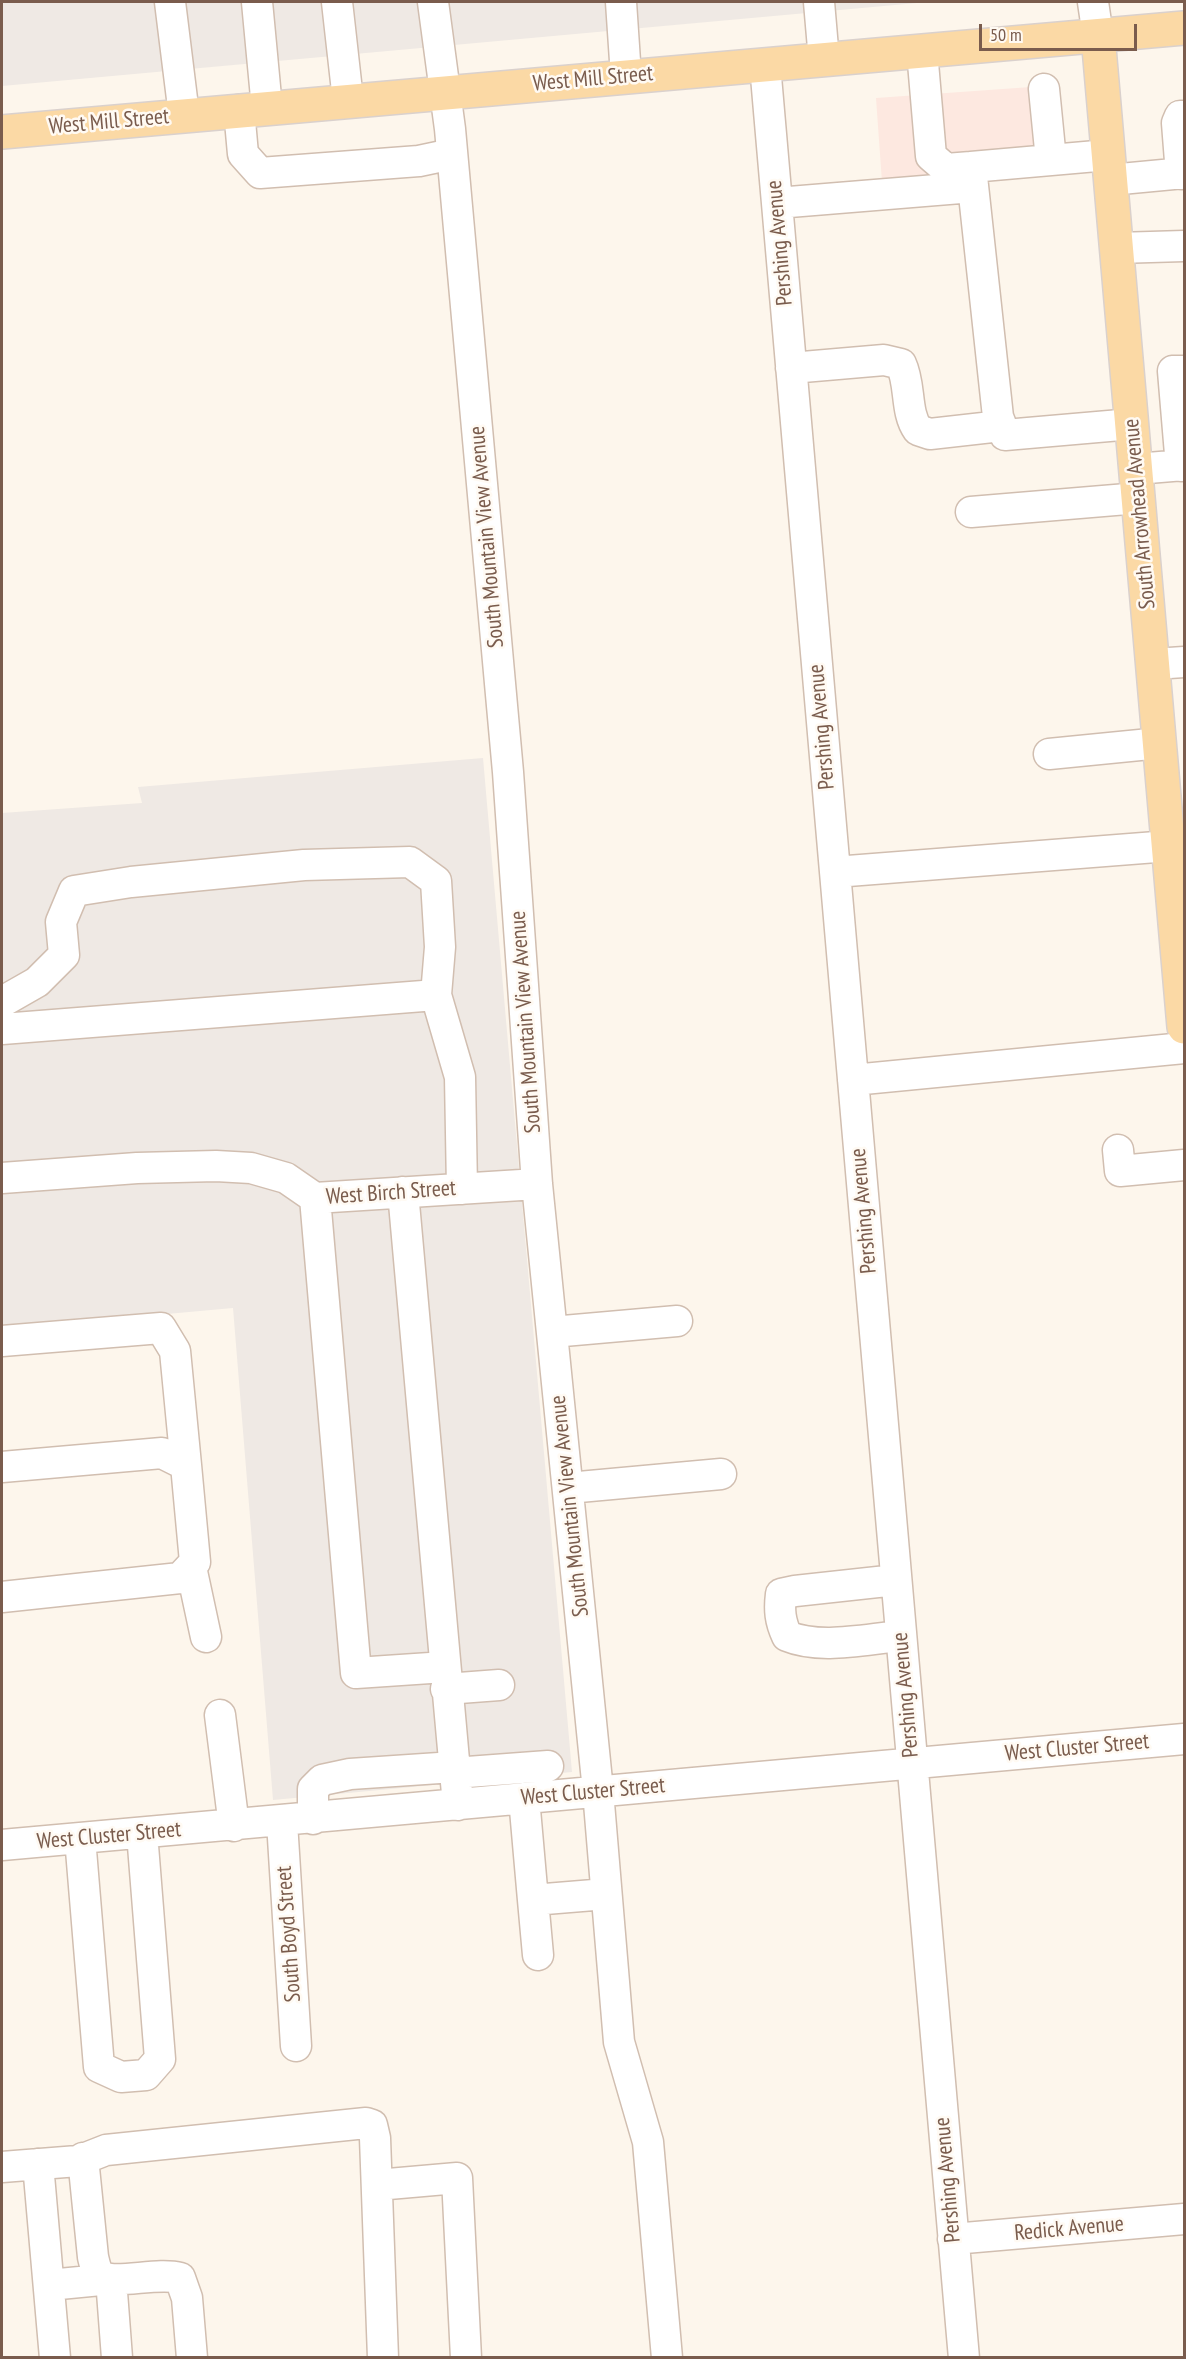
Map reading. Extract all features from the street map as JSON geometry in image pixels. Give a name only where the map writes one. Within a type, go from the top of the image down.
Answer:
[{"type":"main road","name":"West Mill Street","points":[[2,132],[446,91],[1185,28]]},
{"type":"main road","name":"South Arrowhead Avenue","points":[[1098,36],[1137,484],[1169,663],[1160,743],[1185,1027]]},
{"type":"street","points":[[170,2],[184,115]]},
{"type":"street","points":[[257,2],[253,109],[243,154],[260,173],[407,162],[452,154]]},
{"type":"street","points":[[337,2],[348,100]]},
{"type":"street","name":"South Mountain View Avenue","points":[[433,2],[446,91],[452,154],[508,772],[537,1184],[598,1791],[619,2042],[648,2142],[667,2358]]},
{"type":"street","points":[[819,2],[824,60]]},
{"type":"street","name":"South Arrowhead Avenue","points":[[1093,2],[1098,36]]},
{"type":"street","points":[[622,15],[626,76]]},
{"type":"street","points":[[922,51],[931,156],[946,169],[972,177]]},
{"type":"street","name":"Pershing Avenue","points":[[765,65],[964,2358]]},
{"type":"street","points":[[1044,89],[1051,160]]},
{"type":"street","points":[[777,204],[972,177],[1051,160],[1183,174],[1177,123],[1180,116],[1185,116]]},
{"type":"street","points":[[972,177],[998,417],[1005,435],[1132,424]]},
{"type":"street","points":[[1117,248],[1185,246]]},
{"type":"street","points":[[791,368],[884,360],[901,364],[907,377],[911,415],[918,430],[930,434],[1001,426]]},
{"type":"street","points":[[971,512],[1137,484],[1183,466],[1179,371],[1127,372]]},
{"type":"street","points":[[1049,754],[1160,743]]},
{"type":"street","points":[[835,872],[1169,846]]},
{"type":"street","points":[[2,1002],[37,982],[64,955],[61,922],[74,891],[131,882],[304,865],[410,862],[436,881],[440,946],[436,995],[460,1077],[462,1189]]},
{"type":"street","points":[[2,1029],[436,995]]},
{"type":"street","points":[[853,1080],[1185,1048]]},
{"type":"street","points":[[1118,1150],[1120,1171],[1185,1165]]},
{"type":"street","name":"West Birch Street","points":[[2,1178],[137,1168],[216,1166],[251,1168],[286,1178],[315,1198],[537,1184]]},
{"type":"street","points":[[403,1192],[458,1805]]},
{"type":"street","points":[[315,1198],[356,1673],[446,1678],[499,1685]]},
{"type":"street","points":[[552,1332],[677,1321]]},
{"type":"street","points":[[2,1341],[161,1328],[175,1351],[195,1562],[180,1578],[2,1597]]},
{"type":"street","points":[[2,1467],[162,1453],[186,1465]]},
{"type":"street","points":[[568,1488],[721,1474]]},
{"type":"street","points":[[190,1567],[206,1637]]},
{"type":"street","points":[[896,1580],[795,1590],[781,1594],[780,1621],[787,1636],[822,1643],[901,1636]]},
{"type":"street","points":[[220,1716],[234,1826]]},
{"type":"street","name":"West Cluster Street","points":[[2,1845],[282,1822],[912,1761],[1185,1739]]},
{"type":"street","points":[[313,1819],[314,1789],[322,1780],[350,1774],[548,1766]]},
{"type":"street","points":[[524,1798],[538,1955]]},
{"type":"street","name":"South Boyd Street","points":[[282,1822],[296,2046]]},
{"type":"street","points":[[80,1838],[99,2067],[121,2077],[146,2074],[160,2059],[142,1833]]},
{"type":"street","points":[[533,1900],[606,1894]]},
{"type":"street","points":[[2,2167],[83,2158],[106,2150],[366,2123],[372,2125],[377,2185],[383,2358]]},
{"type":"street","points":[[83,2158],[96,2271],[102,2277],[111,2279]]},
{"type":"street","points":[[38,2164],[55,2358]]},
{"type":"street","points":[[377,2185],[457,2178],[466,2358]]},
{"type":"street","name":"Redick Avenue","points":[[953,2239],[1185,2219]]},
{"type":"street","points":[[49,2285],[159,2275],[180,2278],[187,2298],[192,2358]]},
{"type":"street","points":[[111,2279],[117,2358]]},
{"type":"shaded area","points":[[2,2],[928,2],[2,86]]},
{"type":"shaded area","points":[[1059,85],[1065,169],[882,182],[876,98]]},
{"type":"shaded area","points":[[483,758],[572,1772],[273,1800],[233,1308],[2,1329],[2,813],[142,803],[138,787]]}]
